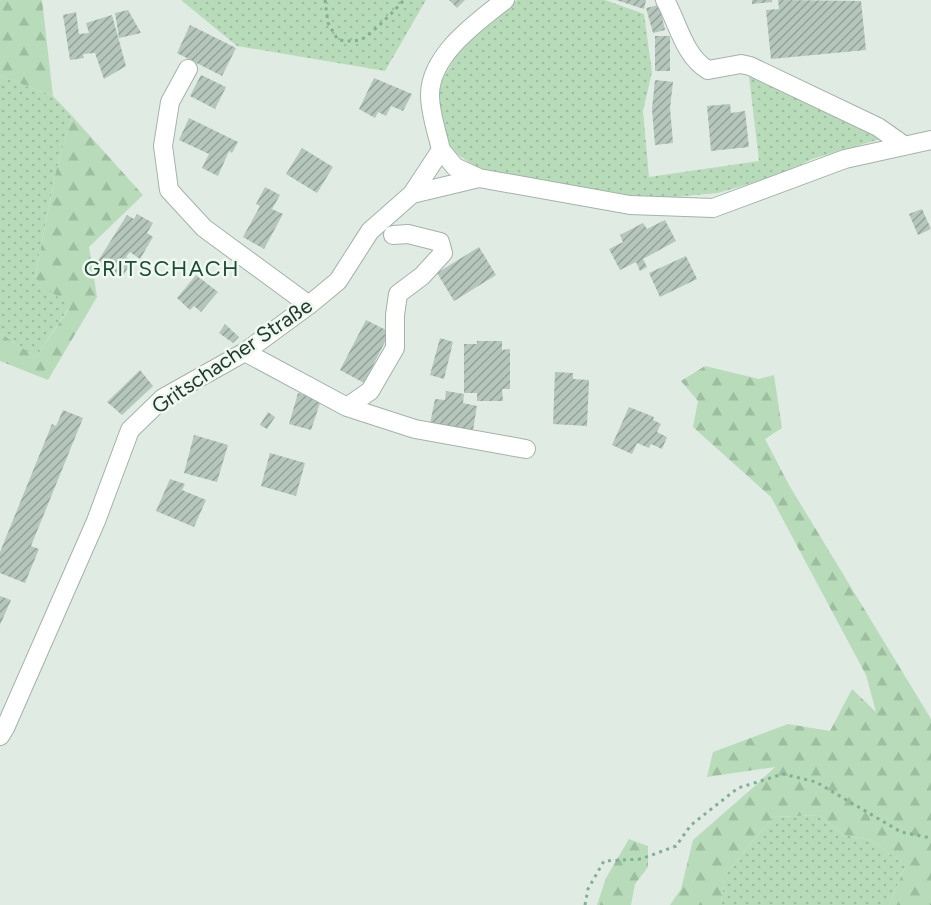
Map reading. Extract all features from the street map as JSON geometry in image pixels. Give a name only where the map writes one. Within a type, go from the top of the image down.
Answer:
[{"type":"street","points":[[412,194],[441,150],[430,94],[434,77],[443,57],[468,29],[505,0]]},
{"type":"street","points":[[665,0],[698,64],[708,70],[741,64],[750,66],[878,127],[905,146]]},
{"type":"street","points":[[188,69],[170,102],[164,146],[169,190],[204,228],[309,306]]},
{"type":"street","name":"Gritschacher Straße","points":[[441,150],[455,167],[479,178],[630,205],[713,208],[845,159],[931,140]]},
{"type":"street","name":"Gritschacher Straße","points":[[0,736],[96,521],[130,430],[163,398],[245,352],[309,306],[338,280],[370,231],[412,194],[479,178]]},
{"type":"street","points":[[347,407],[370,391],[395,348],[394,315],[399,294],[422,276],[443,253],[440,242],[408,234],[393,235]]},
{"type":"street","points":[[245,352],[347,407],[415,429],[526,449]]},
{"type":"path","points":[[325,0],[328,23],[338,39],[351,42],[364,38],[404,0]]},
{"type":"path","points":[[585,905],[588,889],[604,861],[641,859],[676,846],[691,825],[738,788],[783,774],[816,782],[901,832],[931,838]]},
{"type":"green space","points":[[0,0],[42,0],[53,96],[0,76]]},
{"type":"green space","points":[[181,0],[426,0],[385,71],[237,46]]},
{"type":"green space","points":[[517,0],[605,0],[644,14],[652,72],[643,111],[649,177],[759,161],[749,76],[884,138],[812,159],[783,174],[718,193],[674,197],[638,196],[486,174],[448,148],[437,89],[469,33]]},
{"type":"green space","points":[[0,76],[53,96],[72,116],[56,171],[35,277],[70,306],[36,357],[0,333]]},
{"type":"green space","points":[[72,116],[143,195],[89,247],[97,297],[48,380],[0,361],[0,333],[36,357],[70,307],[35,278],[56,171]]},
{"type":"green space","points":[[705,366],[759,379],[774,375],[782,428],[765,439],[789,485],[931,719],[931,905],[889,905],[906,865],[870,840],[844,835],[819,815],[773,817],[724,876],[721,905],[670,905],[681,889],[693,840],[775,767],[707,777],[713,752],[788,724],[830,731],[852,689],[876,712],[866,675],[771,497],[693,427],[698,401],[681,381]]},
{"type":"green space","points":[[819,815],[844,835],[870,840],[906,865],[889,905],[721,905],[724,876],[773,817]]},
{"type":"green space","points":[[629,839],[648,846],[648,867],[635,884],[631,905],[597,905],[606,878]]},
{"type":"building","points":[[449,0],[465,0],[457,8]]},
{"type":"building","points":[[616,0],[646,0],[644,9]]},
{"type":"building","points":[[752,0],[772,0],[772,2],[752,4]]},
{"type":"building","points":[[778,0],[861,1],[866,50],[771,59],[766,10],[779,9]]},
{"type":"building","points":[[659,5],[665,30],[653,33],[646,8]]},
{"type":"building","points":[[128,10],[141,33],[119,38],[115,13]]},
{"type":"building","points":[[76,12],[79,34],[89,33],[86,23],[112,15],[126,66],[104,79],[95,53],[83,54],[84,58],[70,60],[63,15]]},
{"type":"building","points":[[190,25],[236,48],[222,76],[177,53]]},
{"type":"building","points":[[655,36],[670,36],[670,71],[655,71]]},
{"type":"building","points":[[201,75],[226,87],[215,109],[190,96]]},
{"type":"building","points":[[374,78],[412,94],[403,111],[391,106],[386,116],[378,112],[375,118],[359,109]]},
{"type":"building","points":[[655,80],[673,82],[670,108],[673,143],[655,145],[652,109]]},
{"type":"building","points":[[730,104],[731,113],[745,111],[749,147],[711,151],[707,106]]},
{"type":"building","points":[[189,118],[238,142],[232,153],[229,151],[218,176],[202,168],[209,154],[179,140]]},
{"type":"building","points":[[302,148],[333,167],[317,193],[286,174]]},
{"type":"building","points":[[265,187],[280,195],[272,209],[283,214],[264,249],[243,237],[260,206],[256,204]]},
{"type":"building","points":[[922,209],[931,229],[918,235],[909,214]]},
{"type":"building","points":[[137,214],[153,223],[147,233],[153,237],[140,259],[130,252],[126,257],[132,261],[121,279],[96,264],[127,215],[134,219]]},
{"type":"building","points":[[665,220],[676,241],[643,259],[647,267],[640,271],[636,262],[620,270],[609,249],[623,242],[620,235],[643,223],[647,229]]},
{"type":"building","points":[[479,247],[496,275],[454,301],[437,273]]},
{"type":"building","points":[[686,256],[697,279],[660,297],[649,273]]},
{"type":"building","points":[[196,275],[218,292],[201,312],[194,306],[190,310],[177,298]]},
{"type":"building","points":[[366,320],[390,332],[364,383],[340,370]]},
{"type":"building","points":[[225,324],[239,337],[233,343],[219,333]]},
{"type":"building","points":[[440,338],[453,342],[444,379],[430,375]]},
{"type":"building","points":[[477,341],[502,341],[502,350],[510,349],[510,389],[502,389],[503,401],[477,401],[477,393],[464,393],[464,344],[477,344]]},
{"type":"building","points":[[140,370],[153,386],[122,415],[107,402]]},
{"type":"building","points":[[555,372],[573,373],[573,379],[589,380],[587,426],[553,424]]},
{"type":"building","points":[[446,391],[464,394],[463,403],[477,406],[472,436],[429,429],[435,399],[445,400]]},
{"type":"building","points":[[298,393],[321,400],[311,430],[289,424]]},
{"type":"building","points":[[629,407],[654,417],[653,420],[661,424],[657,432],[667,437],[662,449],[651,444],[649,448],[637,443],[632,454],[612,445]]},
{"type":"building","points":[[63,410],[83,418],[31,546],[39,549],[25,583],[0,573],[0,552],[52,424],[56,426]]},
{"type":"building","points":[[268,412],[275,417],[267,429],[260,425]]},
{"type":"building","points":[[194,435],[228,445],[217,482],[184,473]]},
{"type":"building","points":[[270,453],[305,463],[296,496],[261,486]]},
{"type":"building","points":[[170,479],[185,484],[182,490],[206,500],[194,527],[156,511]]},
{"type":"building","points":[[0,596],[11,600],[0,625]]},
{"type":"district","name":"GRITSCHACH","points":[[162,268]]}]
